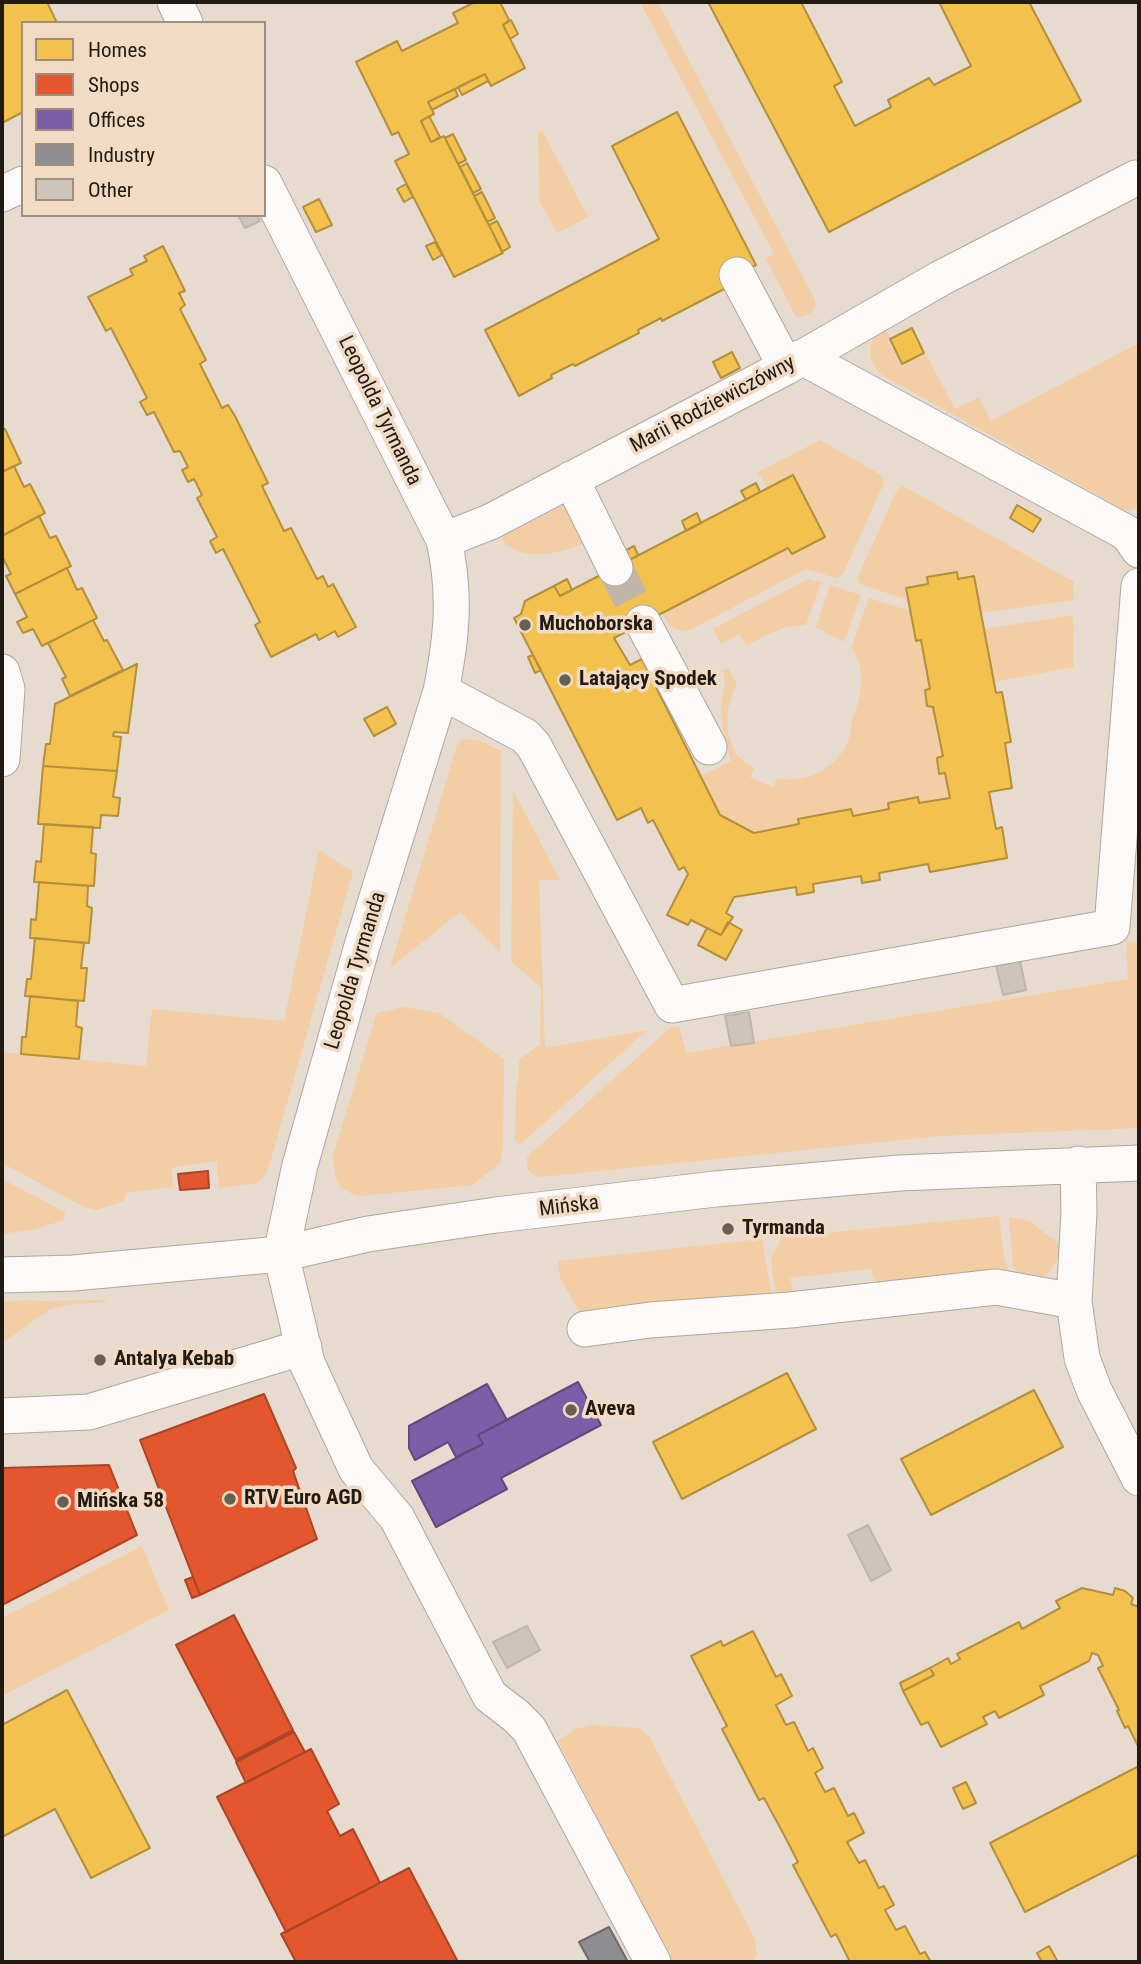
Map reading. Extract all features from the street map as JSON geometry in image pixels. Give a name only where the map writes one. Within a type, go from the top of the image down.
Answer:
[{"type":"street","points":[[175,2],[184,21]]},
{"type":"street","points":[[737,275],[794,362],[941,278],[1136,178]]},
{"type":"street","points":[[2,194],[21,185]]},
{"type":"street","name":"Leopolda Tyrmanda","points":[[266,187],[444,540],[451,573],[452,608],[449,649],[441,691],[362,946],[300,1165],[281,1254]]},
{"type":"street","name":"Marii Rodziewiczówny","points":[[444,540],[490,522],[794,362],[1135,535]]},
{"type":"street","points":[[571,479],[615,568]]},
{"type":"street","points":[[441,691],[525,736],[534,746],[672,1005],[1112,927],[1139,586]]},
{"type":"street","points":[[643,623],[709,747]]},
{"type":"street","points":[[2,672],[7,689],[2,759]]},
{"type":"street","name":"Mińska","points":[[2,1275],[73,1273],[281,1254],[368,1234],[496,1215],[715,1189],[900,1173],[1139,1163]]},
{"type":"street","points":[[1078,1164],[1079,1212],[1074,1301],[1082,1358],[1094,1390],[1139,1478]]},
{"type":"street","points":[[281,1254],[307,1363],[356,1469],[397,1518],[490,1696],[529,1729],[653,1962]]},
{"type":"street","points":[[584,1329],[650,1320],[790,1310],[996,1287],[1074,1301]]},
{"type":"street","points":[[2,1416],[89,1412],[304,1347]]},
{"type":"shaded area","points":[[640,2],[658,2],[815,300],[813,311],[808,315],[796,317],[766,259],[774,254]]},
{"type":"shaded area","points":[[542,130],[588,217],[557,233],[539,200],[538,132]]},
{"type":"shaded area","points":[[885,328],[901,366],[926,354],[955,409],[979,397],[991,421],[1139,343],[1139,505],[1126,511],[880,374],[872,362],[870,350],[874,338]]},
{"type":"shaded area","points":[[820,440],[881,475],[884,483],[843,574],[836,578],[806,569],[690,630],[683,632],[670,626],[662,613],[788,548],[792,554],[825,537],[794,475],[767,488],[758,472]]},
{"type":"shaded area","points":[[903,486],[1074,582],[1073,600],[981,613],[974,576],[958,579],[956,572],[927,577],[928,584],[906,588],[908,600],[860,584],[857,579],[897,490]]},
{"type":"shaded area","points":[[573,501],[592,540],[557,552],[531,554],[509,546],[501,537]]},
{"type":"shaded area","points":[[808,579],[821,582],[806,625],[785,627],[746,645],[739,634],[721,644],[713,629]]},
{"type":"shaded area","points":[[830,585],[861,595],[844,642],[816,627]]},
{"type":"shaded area","points":[[869,598],[910,611],[916,641],[921,640],[930,689],[925,691],[927,706],[933,707],[943,756],[937,758],[939,773],[945,773],[950,798],[919,803],[918,797],[889,802],[889,809],[853,816],[851,809],[798,818],[799,824],[754,833],[720,815],[701,776],[731,761],[724,736],[721,705],[725,680],[723,671],[728,668],[737,684],[729,706],[728,730],[736,752],[754,768],[750,777],[773,787],[777,778],[797,779],[816,774],[840,755],[849,739],[862,681],[859,664],[851,648]]},
{"type":"shaded area","points":[[1073,615],[1074,667],[993,682],[984,629]]},
{"type":"shaded area","points":[[464,739],[478,740],[501,751],[500,952],[460,912],[390,968],[457,745]]},
{"type":"shaded area","points":[[513,790],[560,880],[539,880],[545,1048],[647,1030],[518,1144],[515,1141],[519,1059],[540,1045],[541,987],[511,962]]},
{"type":"shaded area","points":[[319,850],[353,872],[267,1173],[258,1183],[219,1188],[217,1161],[172,1168],[173,1187],[126,1193],[124,1201],[97,1210],[84,1207],[2,1163],[2,1052],[146,1066],[152,1009],[284,1021]]},
{"type":"shaded area","points":[[1126,941],[1139,943],[1139,1128],[941,1136],[541,1177],[533,1175],[527,1168],[527,1157],[671,1027],[679,1026],[686,1053],[1128,979]]},
{"type":"shaded area","points":[[403,1007],[439,1013],[504,1059],[503,1149],[500,1163],[472,1185],[360,1196],[346,1190],[338,1182],[333,1155],[377,1013]]},
{"type":"shaded area","points":[[2,1179],[65,1212],[64,1220],[36,1229],[2,1234]]},
{"type":"shaded area","points":[[999,1216],[1004,1256],[1011,1278],[875,1284],[871,1269],[790,1278],[795,1298],[780,1298],[774,1286],[771,1256],[783,1237]]},
{"type":"shaded area","points":[[1009,1217],[1030,1221],[1061,1246],[1048,1273],[1036,1278],[1019,1278],[1013,1266]]},
{"type":"shaded area","points":[[762,1239],[773,1301],[583,1318],[560,1278],[558,1261]]},
{"type":"shaded area","points":[[2,1302],[106,1302],[50,1309],[2,1341]]},
{"type":"shaded area","points":[[142,1546],[169,1610],[2,1696],[2,1618]]},
{"type":"shaded area","points":[[592,1725],[639,1728],[649,1736],[755,1939],[757,1956],[752,1962],[672,1962],[558,1741],[575,1729]]},
{"type":"building: Homes","points":[[2,2],[47,2],[56,21],[21,21],[21,113],[2,123]]},
{"type":"building: Homes","points":[[475,2],[500,2],[509,20],[503,25],[525,68],[491,86],[485,74],[428,102],[434,114],[421,121],[431,142],[444,136],[503,253],[454,277],[395,161],[409,154],[398,132],[392,135],[356,62],[397,41],[402,51],[458,23],[453,13]]},
{"type":"building: Homes","points":[[708,2],[801,2],[842,82],[834,86],[855,126],[891,107],[888,100],[929,78],[934,85],[971,66],[939,2],[1029,2],[1081,101],[829,232]]},
{"type":"building: Homes","points":[[511,20],[518,34],[510,39],[503,25]]},
{"type":"building: Homes","points":[[485,74],[488,81],[462,95],[458,87]]},
{"type":"building: Homes","points":[[455,89],[458,96],[432,110],[428,102]]},
{"type":"building: Homes","points":[[677,112],[756,265],[725,281],[728,287],[662,321],[661,318],[638,330],[639,333],[575,366],[573,364],[551,375],[552,378],[519,396],[485,330],[659,239],[612,146]]},
{"type":"building: Homes","points":[[429,116],[440,137],[431,142],[421,121]]},
{"type":"building: Homes","points":[[453,134],[466,160],[458,164],[445,138]]},
{"type":"building: Homes","points":[[467,163],[481,189],[473,193],[460,167]]},
{"type":"building: Homes","points":[[406,184],[413,197],[404,202],[397,189]]},
{"type":"building: Homes","points":[[482,192],[495,218],[487,222],[474,196]]},
{"type":"building: Homes","points":[[319,199],[332,225],[316,232],[303,207]]},
{"type":"building: Homes","points":[[497,221],[510,247],[502,252],[489,225]]},
{"type":"building: Homes","points":[[435,242],[442,255],[433,260],[426,246]]},
{"type":"building: Homes","points":[[163,246],[185,291],[179,293],[185,305],[180,309],[206,360],[200,364],[222,408],[228,405],[235,416],[268,483],[262,486],[284,531],[291,528],[317,579],[323,576],[328,587],[333,584],[356,627],[338,637],[335,631],[319,640],[316,634],[271,657],[255,625],[260,622],[223,549],[216,553],[210,541],[217,537],[197,498],[202,495],[194,479],[188,482],[182,470],[188,467],[180,451],[174,452],[154,412],[147,415],[140,402],[147,398],[111,328],[106,331],[88,297],[133,275],[130,269],[147,261],[144,256]]},
{"type":"building: Homes","points":[[912,328],[924,353],[902,364],[890,339]]},
{"type":"building: Homes","points":[[732,352],[740,368],[721,378],[713,362]]},
{"type":"building: Homes","points":[[5,429],[21,463],[2,472],[2,430]]},
{"type":"building: Homes","points":[[14,466],[24,487],[30,484],[45,513],[2,536],[2,472]]},
{"type":"building: Homes","points":[[793,475],[825,537],[792,554],[788,548],[614,638],[630,665],[642,659],[720,815],[754,833],[799,824],[798,819],[851,809],[853,816],[889,809],[888,803],[918,797],[919,803],[950,798],[945,773],[939,774],[937,758],[943,756],[933,707],[927,706],[925,690],[930,689],[921,640],[916,641],[906,588],[928,584],[927,577],[957,572],[958,579],[974,576],[996,693],[1002,692],[1011,742],[1005,743],[1012,788],[989,792],[996,829],[1002,827],[1007,858],[930,872],[928,864],[879,873],[880,880],[862,883],[861,876],[813,884],[814,892],[797,895],[796,887],[734,897],[726,913],[733,917],[721,935],[691,920],[688,925],[667,915],[688,874],[684,867],[679,870],[653,820],[648,823],[641,808],[617,820],[514,618],[521,614],[525,601],[554,586],[560,596]]},
{"type":"building: Homes","points":[[756,483],[760,492],[746,500],[741,491]]},
{"type":"building: Homes","points":[[1017,505],[1041,519],[1033,532],[1010,518]]},
{"type":"building: Homes","points":[[697,513],[701,523],[686,531],[682,521]]},
{"type":"building: Homes","points":[[39,516],[50,538],[56,536],[71,566],[15,594],[6,576],[11,574],[2,556],[2,536]]},
{"type":"building: Homes","points":[[634,546],[638,555],[624,563],[619,554]]},
{"type":"building: Homes","points":[[67,568],[77,590],[82,588],[97,618],[42,646],[33,629],[23,633],[17,622],[27,617],[15,594]]},
{"type":"building: Homes","points":[[567,579],[572,590],[560,596],[554,586]]},
{"type":"building: Homes","points":[[93,620],[123,670],[70,696],[62,679],[66,677],[48,643]]},
{"type":"building: Homes","points":[[533,655],[541,670],[535,673],[528,657]]},
{"type":"building: Homes","points":[[137,664],[128,733],[114,732],[113,736],[121,737],[117,771],[43,766],[46,744],[50,744],[55,704]]},
{"type":"building: Homes","points":[[387,707],[396,724],[374,736],[364,719]]},
{"type":"building: Homes","points":[[43,766],[117,771],[113,797],[120,798],[118,816],[101,815],[100,828],[38,824]]},
{"type":"building: Homes","points":[[44,824],[93,827],[91,853],[96,854],[94,886],[34,882],[36,861],[41,862]]},
{"type":"building: Homes","points":[[39,882],[88,886],[87,906],[92,908],[89,943],[30,938],[31,919],[36,920]]},
{"type":"building: Homes","points":[[728,922],[742,930],[726,960],[698,945],[707,928],[721,935]]},
{"type":"building: Homes","points":[[35,938],[84,943],[81,968],[87,968],[84,1001],[25,996],[27,979],[31,979]]},
{"type":"building: Homes","points":[[30,996],[78,1001],[76,1026],[82,1028],[79,1059],[21,1054],[22,1037],[26,1037]]},
{"type":"building: Homes","points":[[787,1373],[816,1429],[682,1499],[653,1442]]},
{"type":"building: Homes","points":[[1034,1390],[1063,1447],[931,1515],[901,1459]]},
{"type":"building: Homes","points":[[1082,1588],[1113,1595],[1115,1588],[1125,1591],[1133,1598],[1131,1604],[1139,1607],[1139,1748],[1128,1726],[1125,1728],[1098,1668],[1103,1666],[1098,1655],[1092,1653],[1089,1661],[1040,1686],[1044,1695],[999,1718],[995,1711],[983,1717],[987,1724],[941,1747],[928,1722],[921,1725],[903,1691],[934,1675],[930,1668],[948,1658],[951,1664],[960,1659],[957,1654],[1019,1622],[1022,1629],[1060,1608],[1056,1601]]},
{"type":"building: Homes","points":[[753,1631],[776,1677],[781,1674],[792,1696],[776,1705],[786,1725],[794,1722],[808,1751],[813,1748],[823,1768],[815,1773],[825,1792],[834,1788],[848,1816],[854,1813],[864,1833],[847,1842],[859,1863],[865,1860],[879,1888],[884,1886],[894,1905],[885,1910],[896,1930],[905,1926],[920,1954],[925,1952],[931,1962],[850,1962],[836,1934],[831,1937],[793,1865],[798,1862],[783,1833],[764,1798],[759,1800],[722,1729],[727,1726],[691,1656],[721,1641],[723,1646]]},
{"type":"building: Homes","points":[[930,1668],[934,1675],[903,1691],[900,1683]]},
{"type":"building: Homes","points":[[67,1690],[150,1848],[91,1878],[55,1809],[2,1837],[2,1725]]},
{"type":"building: Homes","points":[[1137,1767],[1139,1854],[1025,1912],[990,1843]]},
{"type":"building: Homes","points":[[966,1782],[976,1803],[963,1809],[953,1788]]},
{"type":"building: Homes","points":[[1049,1946],[1058,1962],[1042,1962],[1037,1953]]},
{"type":"building: Shops","points":[[208,1171],[209,1188],[180,1190],[178,1174]]},
{"type":"building: Shops","points":[[264,1394],[296,1468],[293,1471],[317,1539],[200,1595],[140,1440]]},
{"type":"building: Shops","name":"Mińska 58","points":[[109,1465],[137,1535],[2,1605],[2,1468]]},
{"type":"building: Shops","points":[[193,1577],[200,1595],[192,1598],[185,1580]]},
{"type":"building: Shops","points":[[234,1615],[293,1730],[236,1760],[176,1645]]},
{"type":"building: Shops","points":[[294,1732],[305,1752],[246,1783],[236,1762]]},
{"type":"building: Shops","points":[[311,1749],[339,1804],[327,1811],[340,1836],[353,1829],[380,1883],[286,1932],[217,1797]]},
{"type":"building: Shops","points":[[409,1868],[458,1962],[296,1962],[281,1934]]},
{"type":"building: Offices","points":[[578,1382],[601,1425],[501,1478],[507,1489],[436,1527],[412,1481],[483,1444],[478,1435]]},
{"type":"building: Offices","points":[[487,1384],[507,1420],[478,1435],[483,1444],[456,1457],[448,1442],[415,1460],[409,1448],[409,1426]]},
{"type":"building: Industry","points":[[609,1927],[628,1962],[590,1962],[579,1942]]},
{"type":"building: Other","points":[[239,217],[258,217],[260,221],[245,228]]},
{"type":"building: Other","points":[[1020,960],[1026,990],[1003,995],[996,965]]},
{"type":"building: Other","points":[[749,1012],[754,1043],[731,1046],[725,1016]]},
{"type":"building: Other","points":[[868,1525],[891,1570],[871,1581],[848,1535]]},
{"type":"building: Other","points":[[527,1626],[540,1650],[507,1668],[493,1642]]},
{"type":"tunnel","points":[[615,568],[643,623]]},
{"type":"place","name":"Muchoborska","points":[[525,625]]},
{"type":"place","name":"Latający Spodek","points":[[565,680]]},
{"type":"place","name":"Tyrmanda","points":[[728,1229]]},
{"type":"place","name":"Antalya Kebab","points":[[100,1360]]},
{"type":"place","name":"Aveva","points":[[571,1410]]},
{"type":"place","name":"RTV Euro AGD","points":[[230,1499]]},
{"type":"place","name":"Mińska 58","points":[[63,1502]]}]
